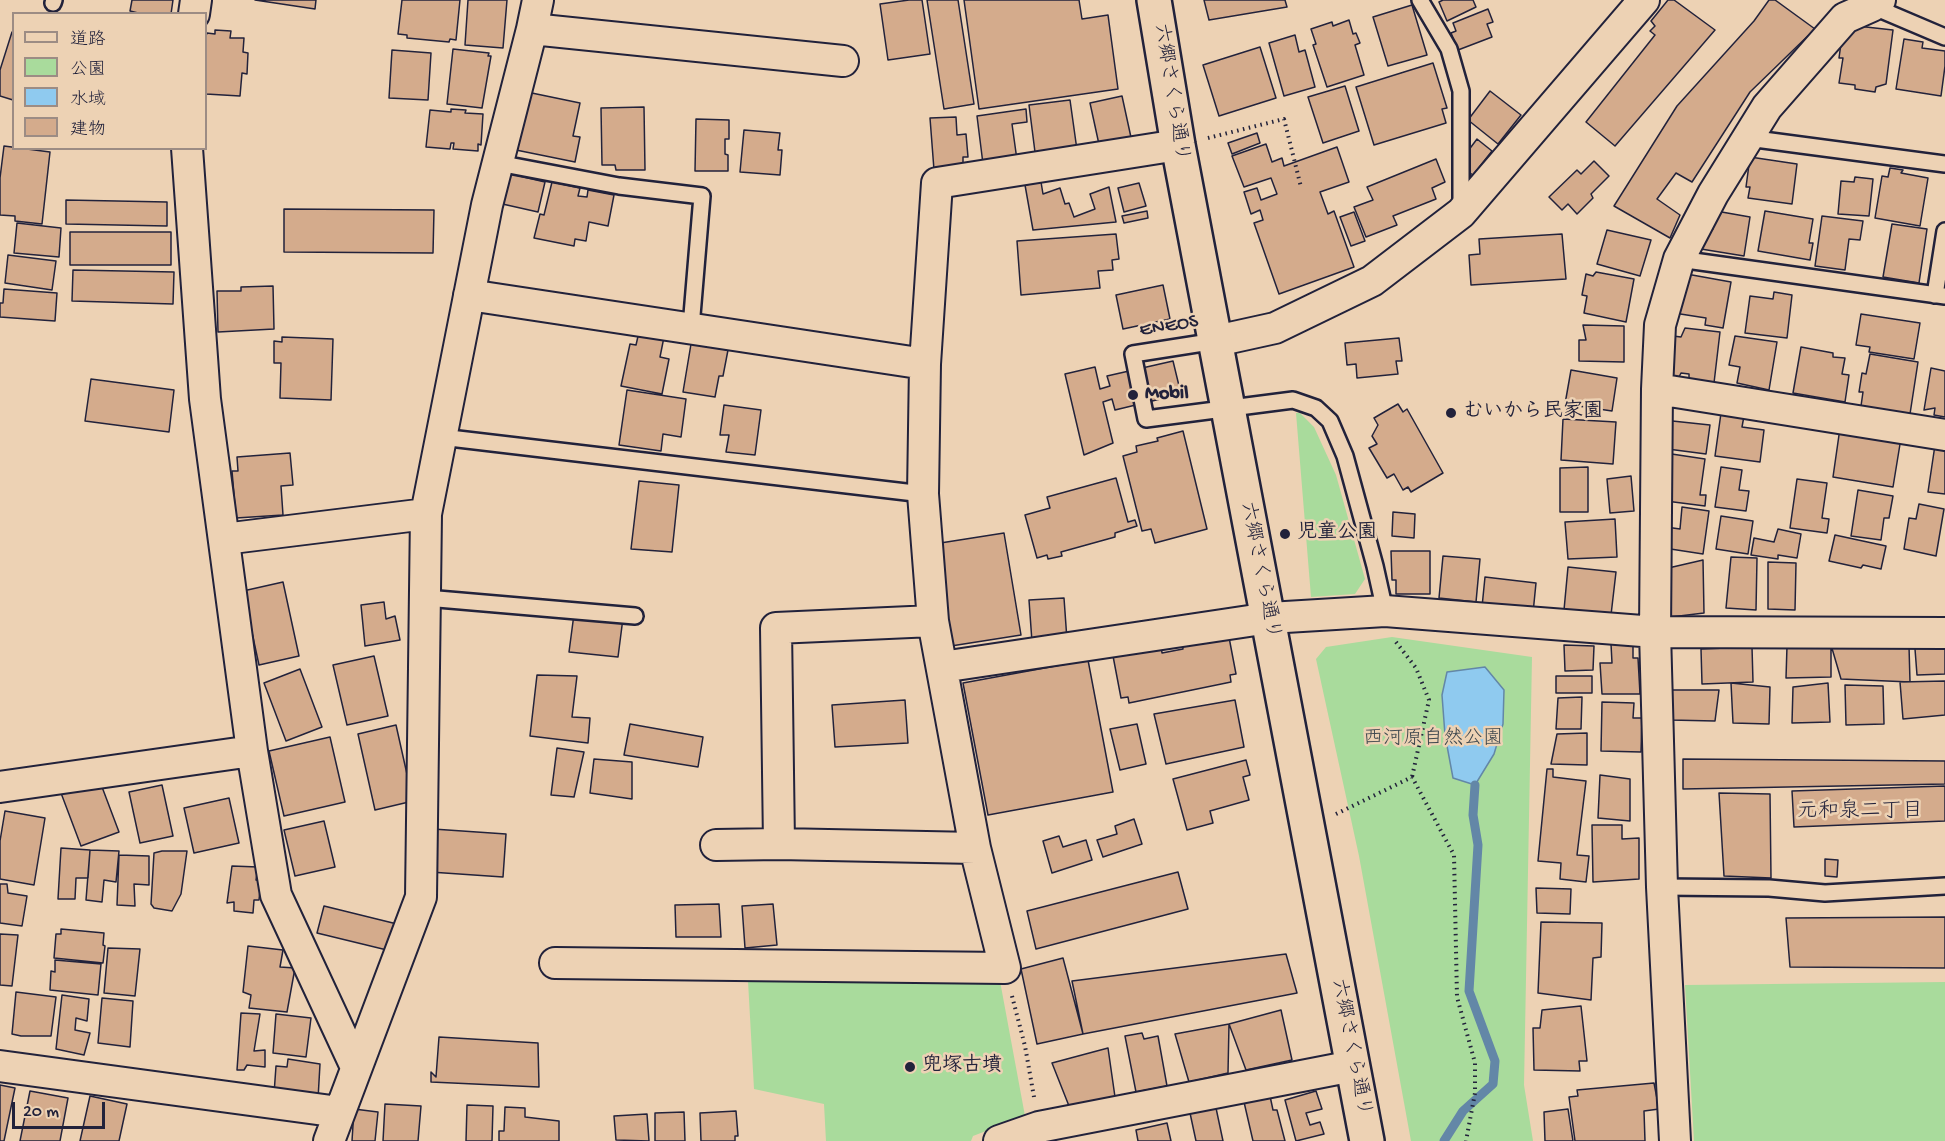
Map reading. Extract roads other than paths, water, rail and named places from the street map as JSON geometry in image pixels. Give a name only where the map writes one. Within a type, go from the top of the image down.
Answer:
[{"type":"main road","name":"六郷さくら通り","points":[[1154,0],[1178,145],[1367,1141]]},
{"type":"street","points":[[329,1141],[421,897],[426,514],[487,206],[538,0]]},
{"type":"street","points":[[1216,341],[1275,328],[1372,281],[1461,213],[1644,0]]},
{"type":"street","points":[[1675,1141],[1662,887],[1655,632],[1657,389],[1660,325],[1679,259],[1713,194],[1767,107],[1845,18],[1876,3]]},
{"type":"street","points":[[532,29],[843,61]]},
{"type":"street","points":[[555,963],[1005,968],[975,848],[933,621],[923,494],[925,364],[937,183],[1178,145]]},
{"type":"street","points":[[186,150],[205,399],[252,751],[276,895],[356,1067]]},
{"type":"street","points":[[469,294],[925,364]]},
{"type":"street","points":[[1657,389],[1945,435]]},
{"type":"street","points":[[224,539],[426,514]]},
{"type":"street","points":[[942,667],[1269,618],[1385,611],[1655,632],[1945,633]]},
{"type":"street","points":[[779,844],[776,628],[933,621]]},
{"type":"street","points":[[0,788],[252,751]]},
{"type":"street","points":[[716,845],[975,848]]},
{"type":"street","points":[[0,1066],[339,1112]]},
{"type":"street","points":[[999,1141],[1039,1127],[1353,1066]]},
{"type":"lane","points":[[1420,0],[1449,49],[1461,91],[1461,213]]},
{"type":"lane","points":[[1876,3],[1945,37]]},
{"type":"lane","points":[[1748,138],[1945,164]]},
{"type":"lane","points":[[498,164],[619,186],[702,196],[691,327]]},
{"type":"lane","points":[[1679,259],[1940,296],[1945,231]]},
{"type":"lane","name":"ENEOS","points":[[1216,341],[1133,354],[1146,419],[1228,407]]},
{"type":"lane","points":[[1228,407],[1293,400],[1316,408],[1330,421],[1345,456],[1385,611]]},
{"type":"lane","points":[[441,437],[923,494]]},
{"type":"lane","points":[[426,598],[635,616]]},
{"type":"lane","points":[[1662,887],[1769,888],[1825,893],[1945,886]]},
{"type":"water","points":[[1485,667],[1504,690],[1503,724],[1494,754],[1475,785],[1453,778],[1445,735],[1442,695],[1447,672]]},
{"type":"waterway","points":[[1444,1141],[1463,1111],[1493,1084],[1495,1061],[1469,991],[1478,845],[1473,815],[1475,785]]},
{"type":"place","name":"Mobil","points":[[1133,395]]},
{"type":"place","name":"むいから民家園","points":[[1451,413]]},
{"type":"place","name":"児童公園","points":[[1285,534]]},
{"type":"place","name":"兜塚古墳","points":[[910,1067]]},
{"type":"district","name":"元和泉二丁目","points":[[1860,813]]},
{"type":"park label","name":"西河原自然公園","points":[[1433,740]]}]
